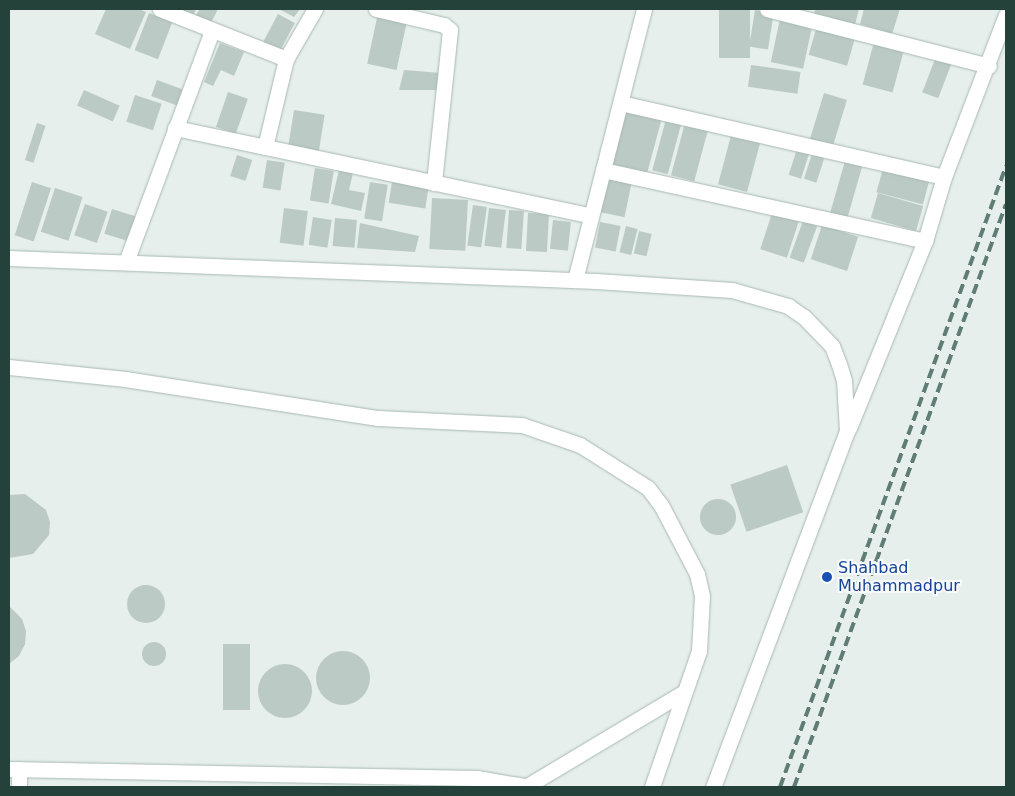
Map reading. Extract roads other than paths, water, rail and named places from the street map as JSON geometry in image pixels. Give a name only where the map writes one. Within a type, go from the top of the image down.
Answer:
[{"type":"street","points":[[160,9],[286,59]]},
{"type":"street","points":[[265,147],[286,59],[315,9]]},
{"type":"street","points":[[376,9],[444,25],[450,30],[434,183]]},
{"type":"street","points":[[575,280],[644,9]]},
{"type":"street","points":[[767,9],[989,66]]},
{"type":"street","points":[[713,787],[847,431],[925,241],[944,177],[989,66],[1006,15]]},
{"type":"street","points":[[126,262],[212,31]]},
{"type":"street","points":[[620,103],[944,177]]},
{"type":"street","points":[[175,128],[592,216]]},
{"type":"street","points":[[603,170],[925,241]]},
{"type":"street","points":[[9,258],[575,280],[732,290],[788,306],[804,317],[832,346],[844,380],[847,431]]},
{"type":"street","points":[[9,367],[124,379],[378,418],[505,422],[522,425],[580,446],[648,488],[661,505],[696,574],[702,596],[701,641],[652,787]]},
{"type":"street","points":[[19,787],[14,769],[477,778],[529,787],[684,692]]},
{"type":"railway","points":[[780,787],[1006,166]]},
{"type":"railway","points":[[794,787],[1006,204]]},
{"type":"place","name":"Shahbad Muhammadpur","points":[[827,577]]}]
